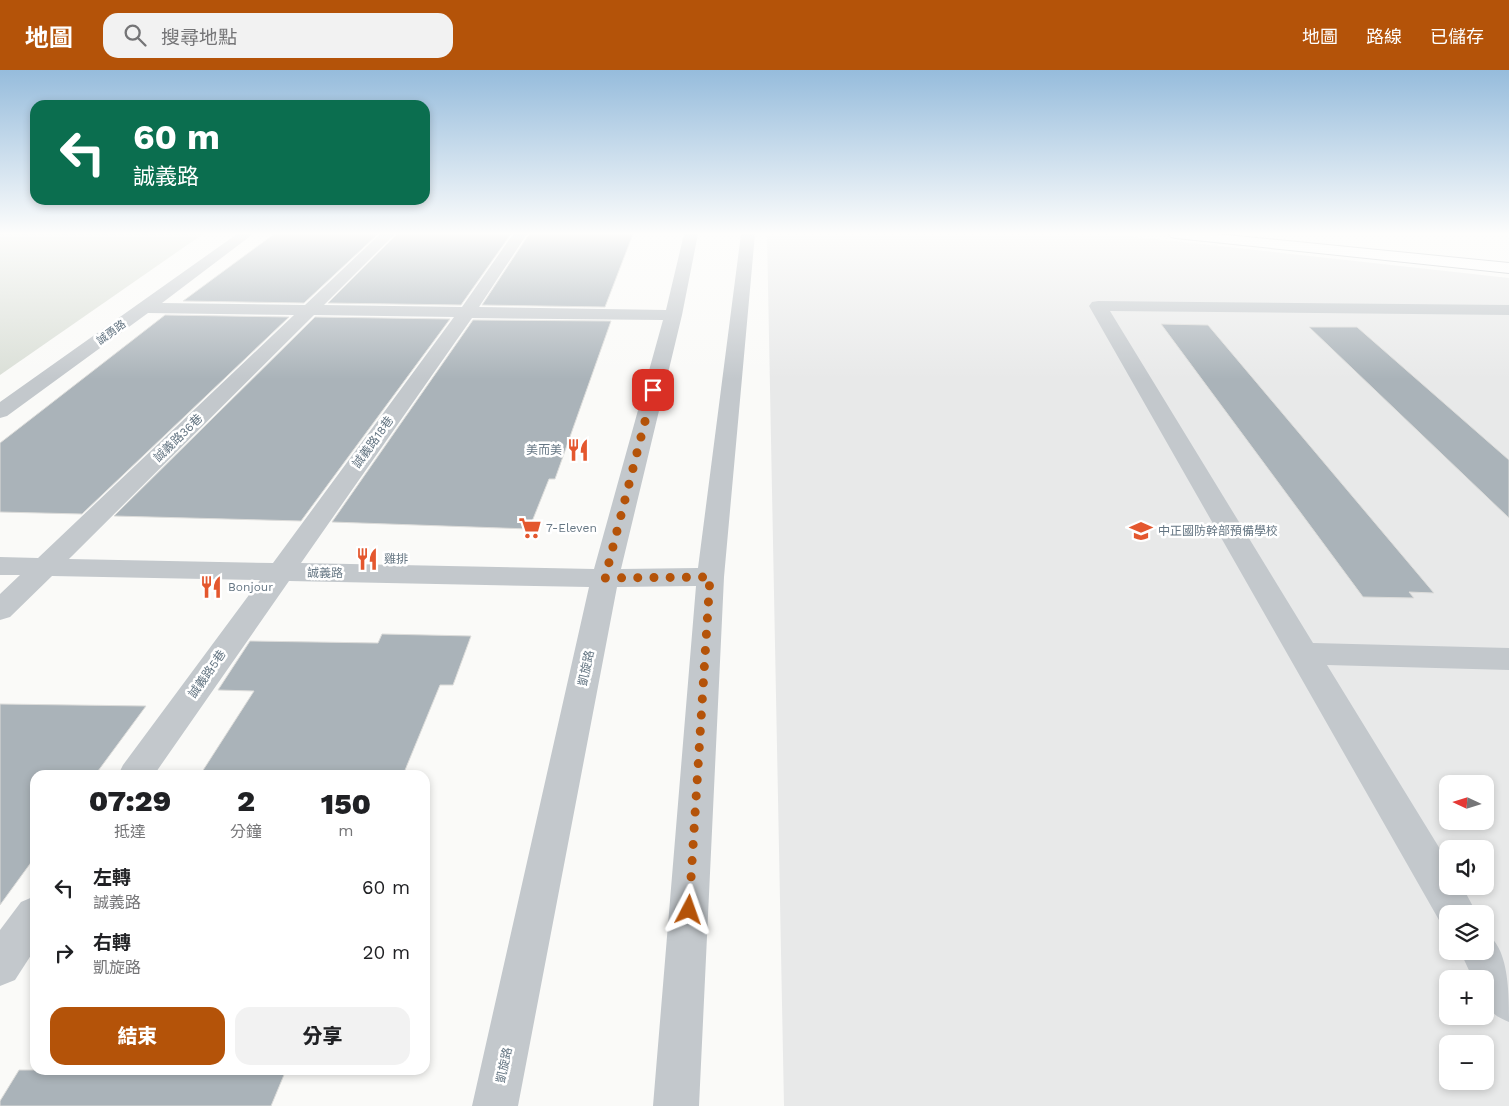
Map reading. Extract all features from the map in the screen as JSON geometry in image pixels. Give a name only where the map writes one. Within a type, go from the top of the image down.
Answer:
[{"type":"street","name":"誠勇路","points":[[0,412],[180,282]]},
{"type":"street","name":"誠義路36巷","points":[[0,610],[339,282]]},
{"type":"street","name":"誠義路18巷","points":[[279,572],[487,282]]},
{"type":"street","name":"凱旋路","points":[[495,1106],[605,578],[680,282]]},
{"type":"street","points":[[676,1106],[710,577],[743,282]]},
{"type":"street","points":[[1452,905],[1098,306],[1509,310]]},
{"type":"street","points":[[145,308],[672,314]]},
{"type":"street","name":"誠義路","points":[[0,566],[605,578],[710,577]]},
{"type":"street","name":"誠義路5巷","points":[[139,770],[279,572]]},
{"type":"street","points":[[1304,654],[1509,659]]},
{"type":"street","points":[[0,964],[30,922]]},
{"type":"street","points":[[1485,960],[1509,1001]]},
{"type":"shaded area","points":[[0,282],[133,282],[0,375]]},
{"type":"shaded area","name":"中正國防幹部預備學校","points":[[768,282],[1509,282],[1509,1106],[784,1106]]},
{"type":"building","points":[[208,282],[326,282],[304,303],[183,301]]},
{"type":"building","points":[[349,282],[477,282],[461,305],[328,303]]},
{"type":"building","points":[[497,282],[614,282],[605,307],[482,305]]},
{"type":"building","points":[[165,315],[289,317],[82,514],[0,512],[0,443]]},
{"type":"building","points":[[315,317],[450,319],[301,521],[114,516]]},
{"type":"building","points":[[473,320],[611,321],[555,479],[549,479],[529,529],[332,522]]},
{"type":"building","points":[[1161,324],[1208,325],[1434,593],[1409,592],[1414,598],[1363,597]]},
{"type":"building","points":[[1309,327],[1357,327],[1509,460],[1509,518]]},
{"type":"building","points":[[382,634],[471,636],[453,685],[440,685],[405,770],[203,770],[254,691],[218,690],[250,641],[378,643]]},
{"type":"building","points":[[0,704],[146,706],[99,770],[30,770],[30,864],[0,905]]},
{"type":"building","points":[[19,1070],[30,1070],[30,1075],[284,1075],[271,1106],[0,1106],[0,1101]]},
{"type":"place","name":"美而美","points":[[578,450]]},
{"type":"place","name":"7-Eleven","points":[[530,528]]},
{"type":"place","name":"中正國防幹部預備學校","points":[[1141,531]]},
{"type":"place","name":"雞排","points":[[367,559]]},
{"type":"place","name":"Bonjour","points":[[211,587]]},
{"type":"route","points":[[653,390],[605,578],[710,577],[689,910]]}]
